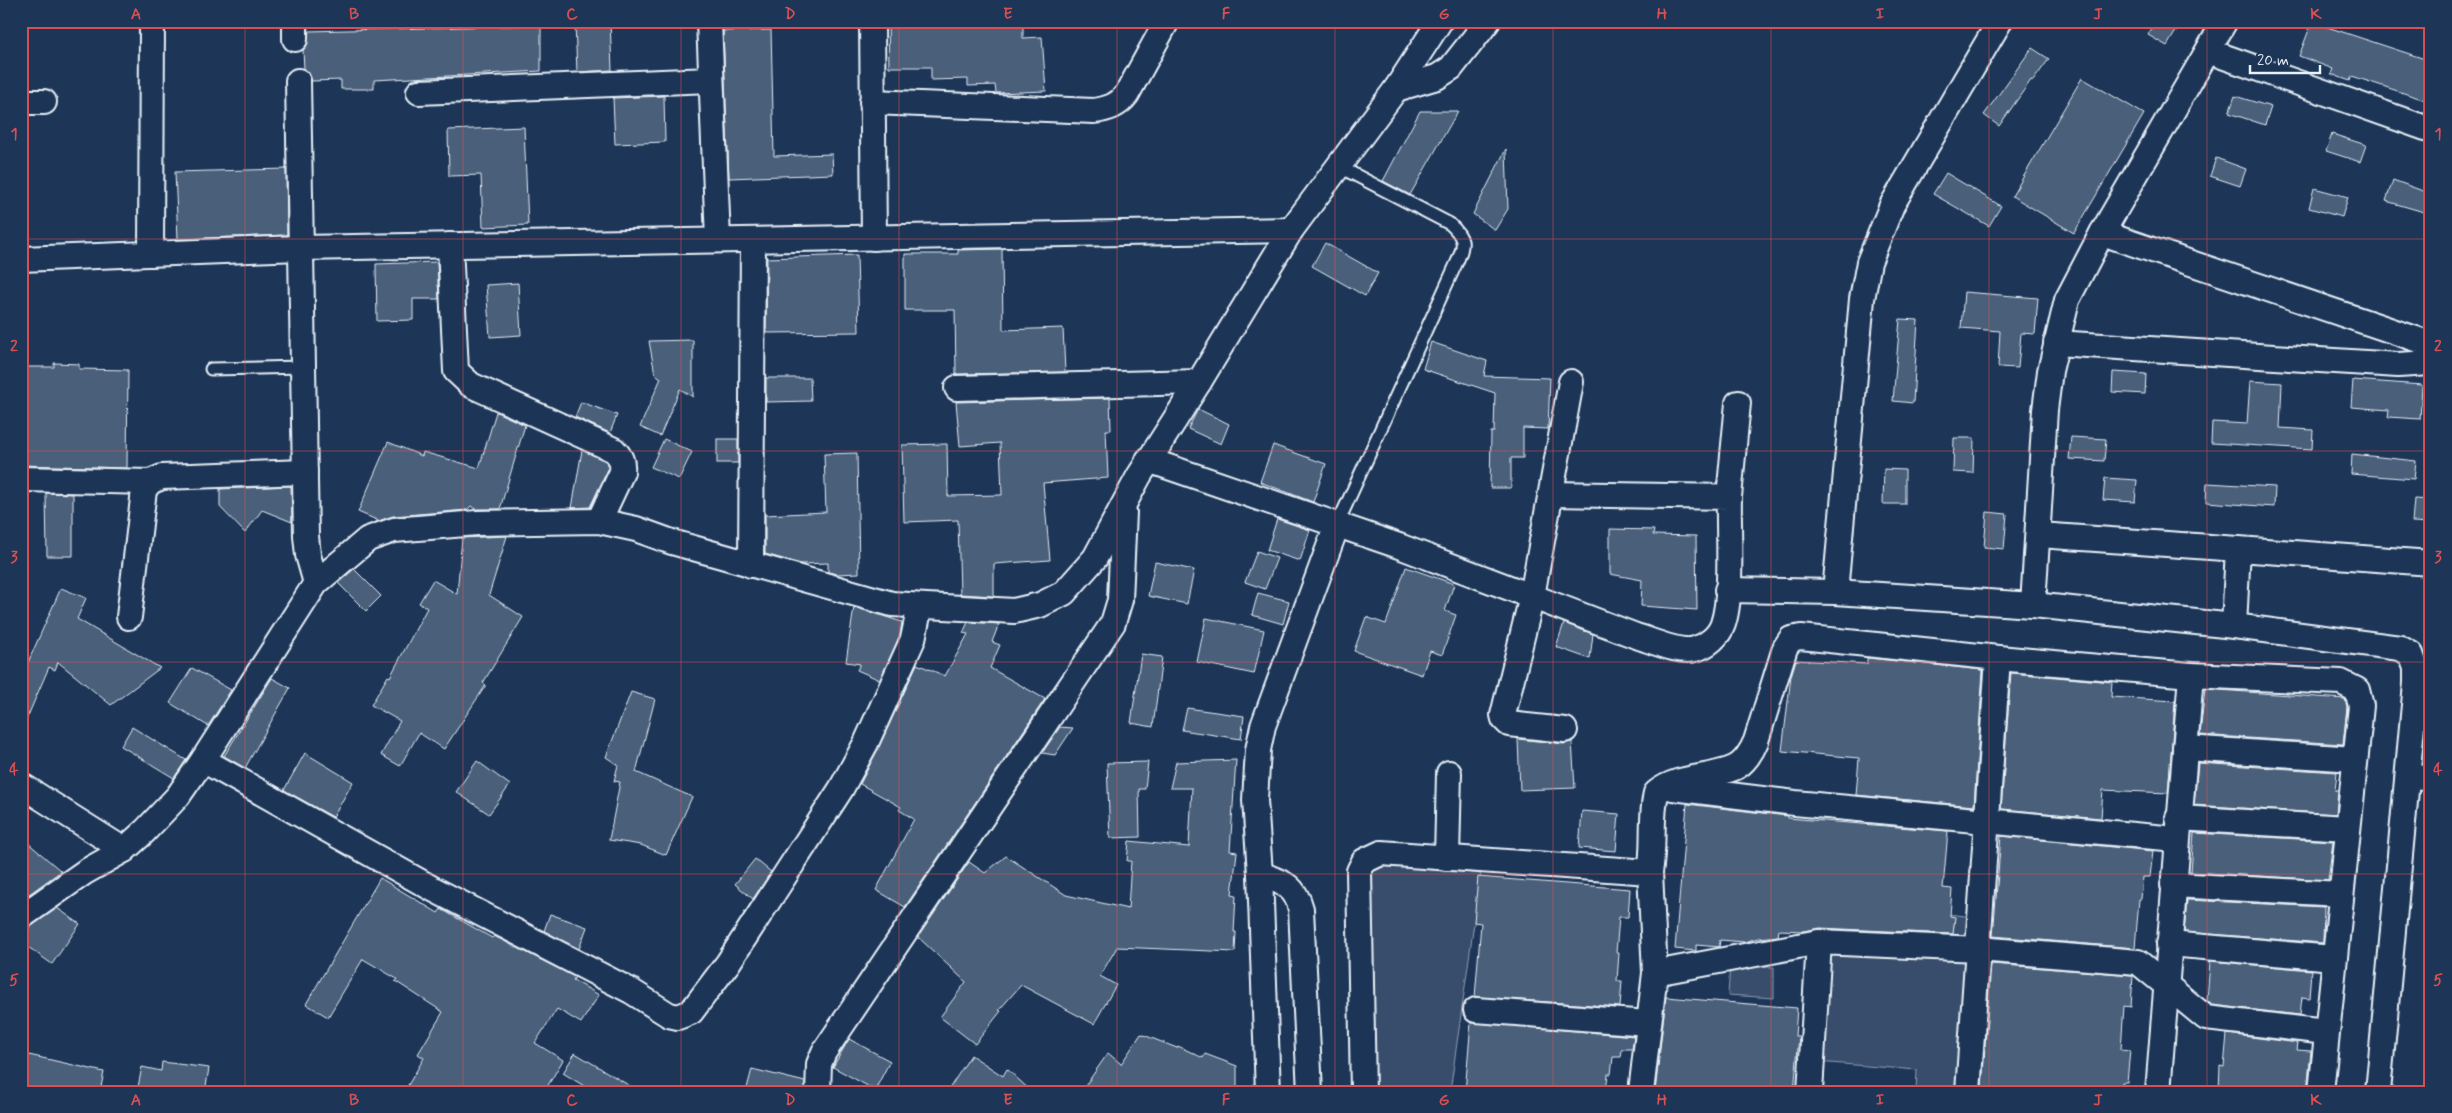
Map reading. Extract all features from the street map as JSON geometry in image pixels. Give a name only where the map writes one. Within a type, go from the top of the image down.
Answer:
[{"type":"street","points":[[151,254],[152,21]]},
{"type":"street","points":[[709,21],[718,240]]},
{"type":"street","points":[[872,21],[874,238]]},
{"type":"street","points":[[872,102],[1094,111],[1108,108],[1121,102],[1127,94],[1166,21]]},
{"type":"street","points":[[21,917],[85,872],[124,850],[145,832],[178,796],[203,760],[316,583],[368,539],[394,530],[477,523],[599,521],[636,528],[672,542],[892,604],[1014,611],[1040,605],[1064,593],[1096,558],[1148,460],[1199,382],[1291,230],[1396,89],[1440,21]]},
{"type":"street","points":[[1396,89],[1437,76],[1451,68],[1488,21]]},
{"type":"street","points":[[1835,592],[1862,299],[1870,262],[1892,205],[2000,21]]},
{"type":"street","points":[[2032,605],[2039,535],[2045,410],[2056,343],[2067,300],[2102,233],[2225,21]]},
{"type":"street","points":[[2208,51],[2431,130]]},
{"type":"street","points":[[419,92],[711,80]]},
{"type":"street","points":[[298,81],[306,536],[308,555],[316,583]]},
{"type":"street","points":[[21,259],[300,248],[1291,230]]},
{"type":"street","points":[[2102,233],[2431,344]]},
{"type":"street","points":[[752,565],[754,240]]},
{"type":"street","points":[[450,245],[456,371],[471,385],[614,450],[620,456],[623,464],[622,472],[599,521]]},
{"type":"street","points":[[2056,343],[2398,365],[2431,364]]},
{"type":"street","points":[[957,388],[1199,382]]},
{"type":"street","points":[[1565,730],[1509,724],[1504,719],[1504,707],[1532,596],[1571,382]]},
{"type":"street","points":[[1148,460],[1337,525],[1636,636],[1675,648],[1694,650],[1713,640],[1723,624],[1727,590],[1729,497],[1738,403]]},
{"type":"street","points":[[21,479],[150,482],[162,477],[305,472]]},
{"type":"street","points":[[129,618],[140,511],[144,490],[150,482]]},
{"type":"street","points":[[1551,494],[1729,497]]},
{"type":"street","points":[[818,1092],[819,1064],[824,1052],[1114,623],[1120,600],[1124,506]]},
{"type":"street","points":[[1268,1092],[1260,874],[1255,800],[1258,750],[1263,726],[1337,525]]},
{"type":"street","points":[[2039,535],[2431,563]]},
{"type":"street","points":[[2234,626],[2238,549]]},
{"type":"street","points":[[1727,590],[1835,592],[2032,605],[2234,626],[2400,648],[2411,654],[2416,668],[2420,778],[2378,1092]]},
{"type":"street","points":[[203,760],[425,885],[631,991],[669,1015],[684,1016],[691,1012],[728,963],[841,789],[866,743],[913,639],[920,606]]},
{"type":"street","points":[[1641,1092],[1655,973],[1650,872],[1653,858],[1653,804],[1656,793],[1663,787],[1735,768],[1750,753],[1756,742],[1785,648],[1791,639],[1801,636],[1998,658],[2191,675],[2341,682],[2356,690],[2361,706],[2321,1092]]},
{"type":"street","points":[[1968,1092],[1998,658]]},
{"type":"street","points":[[2158,1092],[2177,828],[2191,675]]},
{"type":"street","points":[[2184,748],[2355,758]]},
{"type":"street","points":[[1447,858],[1449,773]]},
{"type":"street","points":[[21,785],[124,850]]},
{"type":"street","points":[[1663,787],[1795,803],[1987,822],[2177,828],[2347,828]]},
{"type":"street","points":[[1363,1092],[1359,871],[1364,861],[1381,853],[1650,872]]},
{"type":"street","points":[[1260,874],[1281,881],[1298,896],[1301,909],[1310,1092]]},
{"type":"street","points":[[2173,884],[2341,894]]},
{"type":"street","points":[[1655,973],[1819,942],[1979,949],[2138,962],[2206,1018],[2326,1032]]},
{"type":"street","points":[[1810,1092],[1819,942]]},
{"type":"street","points":[[2170,944],[2334,958]]},
{"type":"street","points":[[1476,1010],[1648,1022]]},
{"type":"lane","points":[[1337,525],[1458,262],[1463,240],[1460,233],[1450,224],[1338,166]]},
{"type":"lane","points":[[211,370],[303,367]]},
{"type":"shaded area","points":[[1387,863],[1481,874],[1450,1092],[1373,1092],[1367,878],[1375,869]]},
{"type":"shaded area","points":[[1948,914],[1974,917],[1960,1092],[1916,1092],[1917,1070],[1817,1062],[1819,942],[1946,955]]},
{"type":"shaded area","points":[[1730,966],[1774,967],[1774,998],[1728,995]]},
{"type":"building","points":[[610,21],[612,70],[577,72],[575,23]]},
{"type":"building","points":[[888,21],[1023,21],[1023,38],[1042,37],[1046,91],[996,93],[995,85],[968,86],[968,79],[931,80],[931,67],[889,67]]},
{"type":"building","points":[[2156,21],[2182,21],[2167,46],[2148,35]]},
{"type":"building","points":[[2312,22],[2431,61],[2431,102],[2352,76],[2350,81],[2331,74],[2333,69],[2299,56]]},
{"type":"building","points":[[541,25],[541,71],[374,80],[374,89],[341,89],[341,80],[312,81],[304,69],[303,50],[307,45],[309,31]]},
{"type":"building","points":[[771,30],[774,156],[832,154],[833,174],[729,178],[723,31]]},
{"type":"building","points":[[2032,48],[2049,59],[2033,81],[2031,80],[1999,126],[1984,115]]},
{"type":"building","points":[[2082,78],[2144,114],[2074,233],[2012,196]]},
{"type":"building","points":[[664,96],[665,142],[615,144],[613,98]]},
{"type":"building","points":[[2235,96],[2271,107],[2265,125],[2229,113]]},
{"type":"building","points":[[1420,111],[1458,111],[1410,195],[1383,181]]},
{"type":"building","points":[[524,127],[528,225],[483,227],[481,175],[449,176],[448,130]]},
{"type":"building","points":[[2332,134],[2366,145],[2360,162],[2326,151]]},
{"type":"building","points":[[1506,149],[1508,209],[1495,230],[1473,214]]},
{"type":"building","points":[[2216,158],[2246,169],[2240,186],[2210,176]]},
{"type":"building","points":[[286,169],[287,235],[178,239],[175,172]]},
{"type":"building","points":[[1946,173],[2001,206],[1989,226],[1933,194]]},
{"type":"building","points":[[2393,180],[2431,194],[2431,214],[2386,201]]},
{"type":"building","points":[[2314,188],[2348,197],[2342,217],[2309,208]]},
{"type":"building","points":[[1325,243],[1378,273],[1365,296],[1312,266]]},
{"type":"building","points":[[1002,249],[1003,330],[1063,328],[1065,372],[956,374],[955,310],[905,310],[905,254],[958,254],[958,250]]},
{"type":"building","points":[[857,255],[859,332],[766,333],[767,258]]},
{"type":"building","points":[[437,262],[439,299],[413,299],[413,320],[377,321],[376,264]]},
{"type":"building","points":[[518,283],[521,335],[490,337],[486,285]]},
{"type":"building","points":[[1964,292],[2038,298],[2035,334],[2021,333],[2018,368],[1998,367],[2000,331],[1961,328]]},
{"type":"building","points":[[1900,319],[1918,320],[1913,403],[1893,401]]},
{"type":"building","points":[[693,340],[693,397],[680,389],[660,436],[640,427],[661,378],[655,374],[649,341]]},
{"type":"building","points":[[1431,342],[1487,361],[1484,376],[1550,378],[1548,429],[1523,428],[1523,458],[1511,458],[1511,488],[1490,488],[1491,432],[1494,432],[1495,393],[1423,369]]},
{"type":"building","points":[[54,363],[79,364],[79,369],[128,370],[127,468],[21,465],[21,367],[54,367]]},
{"type":"building","points":[[2113,372],[2146,374],[2145,394],[2112,392]]},
{"type":"building","points":[[766,378],[810,378],[811,401],[766,402]]},
{"type":"building","points":[[2353,380],[2422,385],[2420,419],[2388,417],[2389,410],[2351,407]]},
{"type":"building","points":[[2250,381],[2282,383],[2280,428],[2313,430],[2312,449],[2211,443],[2212,422],[2247,424]]},
{"type":"building","points":[[1110,398],[1111,430],[1106,430],[1108,478],[1043,483],[1050,560],[994,564],[994,596],[960,594],[958,520],[904,522],[902,445],[947,444],[948,496],[1002,495],[1000,443],[960,446],[956,402]]},
{"type":"building","points":[[581,402],[617,415],[610,433],[575,417]]},
{"type":"building","points":[[1198,409],[1229,424],[1221,444],[1188,429]]},
{"type":"building","points":[[496,412],[525,425],[500,509],[475,509],[471,506],[467,510],[393,516],[379,521],[358,512],[388,442],[422,456],[423,452],[479,468]]},
{"type":"building","points":[[2071,437],[2106,439],[2104,461],[2069,459]]},
{"type":"building","points":[[1954,438],[1974,438],[1973,473],[1953,472]]},
{"type":"building","points":[[664,439],[692,452],[679,479],[651,467]]},
{"type":"building","points":[[717,439],[738,439],[738,463],[717,463]]},
{"type":"building","points":[[1273,445],[1326,464],[1313,502],[1260,482]]},
{"type":"building","points":[[582,450],[606,461],[608,469],[590,507],[572,508]]},
{"type":"building","points":[[857,453],[859,573],[837,574],[828,572],[828,563],[801,564],[765,554],[765,515],[826,512],[824,454]]},
{"type":"building","points":[[2352,454],[2416,461],[2414,479],[2351,474]]},
{"type":"building","points":[[1884,469],[1905,470],[1905,504],[1883,504]]},
{"type":"building","points":[[2105,478],[2137,480],[2135,502],[2103,500]]},
{"type":"building","points":[[2207,483],[2275,487],[2274,507],[2206,502]]},
{"type":"building","points":[[291,486],[292,522],[262,510],[245,533],[220,507],[220,489]]},
{"type":"building","points":[[46,493],[73,494],[73,556],[47,556]]},
{"type":"building","points":[[2414,499],[2431,500],[2431,523],[2412,522]]},
{"type":"building","points":[[1987,512],[2007,514],[2004,549],[1984,547]]},
{"type":"building","points":[[1277,519],[1310,530],[1300,561],[1267,550]]},
{"type":"building","points":[[1610,529],[1654,530],[1653,535],[1696,536],[1697,610],[1641,606],[1642,580],[1610,574]]},
{"type":"building","points":[[507,536],[489,595],[523,617],[483,683],[486,685],[444,749],[419,733],[400,766],[381,755],[400,721],[371,705],[388,676],[390,677],[427,608],[419,603],[433,580],[457,594],[462,538]]},
{"type":"building","points":[[1257,551],[1277,558],[1265,589],[1245,582]]},
{"type":"building","points":[[1155,562],[1194,570],[1187,604],[1148,596]]},
{"type":"building","points":[[1406,567],[1454,584],[1445,611],[1456,615],[1442,655],[1430,651],[1422,675],[1354,651],[1366,617],[1386,624]]},
{"type":"building","points":[[354,569],[381,596],[366,611],[338,583]]},
{"type":"building","points":[[61,588],[86,598],[77,619],[160,668],[111,705],[58,662],[55,670],[49,667],[21,732],[21,678]]},
{"type":"building","points":[[1258,593],[1289,601],[1283,624],[1252,615]]},
{"type":"building","points":[[854,607],[902,622],[900,635],[880,680],[857,670],[860,664],[846,662]]},
{"type":"building","points":[[1206,618],[1264,630],[1254,674],[1197,662]]},
{"type":"building","points":[[968,622],[999,624],[992,642],[1000,645],[990,668],[1045,699],[905,907],[876,890],[914,819],[899,810],[901,807],[860,784],[917,664],[945,676],[968,634],[963,633]]},
{"type":"building","points":[[1564,623],[1593,634],[1590,659],[1556,647]]},
{"type":"building","points":[[1141,654],[1162,657],[1153,727],[1131,723]]},
{"type":"building","points":[[1867,658],[1983,670],[1974,806],[1856,795],[1859,758],[1782,751],[1791,676],[1796,660],[1867,664]]},
{"type":"building","points":[[192,668],[231,690],[208,726],[170,703]]},
{"type":"building","points":[[2011,673],[2112,682],[2111,697],[2175,701],[2168,793],[2103,790],[2101,818],[2001,809]]},
{"type":"building","points":[[272,678],[290,688],[245,768],[224,756]]},
{"type":"building","points":[[2205,689],[2345,699],[2347,707],[2343,744],[2200,735]]},
{"type":"building","points":[[631,692],[655,699],[636,772],[692,797],[666,855],[641,845],[609,840],[620,782],[614,781],[618,765],[606,757]]},
{"type":"building","points":[[1187,708],[1244,716],[1241,739],[1182,730]]},
{"type":"building","points":[[132,727],[186,760],[174,778],[121,746]]},
{"type":"building","points":[[1060,727],[1073,728],[1055,755],[1042,753]]},
{"type":"building","points":[[1518,739],[1564,744],[1572,741],[1575,788],[1520,790]]},
{"type":"building","points":[[305,753],[353,782],[333,817],[284,790]]},
{"type":"building","points":[[1236,760],[1230,851],[1237,852],[1232,894],[1236,895],[1235,952],[1117,947],[1100,976],[1116,985],[1094,1024],[1021,985],[999,1010],[1001,1011],[975,1044],[940,1017],[966,982],[918,937],[969,862],[985,873],[1006,856],[1066,895],[1128,909],[1131,861],[1127,861],[1129,841],[1189,847],[1192,788],[1170,788],[1176,762]]},
{"type":"building","points":[[477,761],[510,785],[489,814],[456,792]]},
{"type":"building","points":[[1148,762],[1145,789],[1139,789],[1140,837],[1110,838],[1107,763]]},
{"type":"building","points":[[2198,763],[2337,772],[2335,791],[2338,791],[2336,814],[2194,805]]},
{"type":"building","points":[[1687,804],[1787,816],[1787,818],[1948,831],[1943,888],[1952,889],[1950,916],[1955,917],[1953,934],[1820,928],[1803,931],[1779,930],[1778,936],[1758,938],[1744,942],[1720,940],[1719,947],[1696,945],[1696,951],[1675,949]]},
{"type":"building","points":[[1582,811],[1619,814],[1616,851],[1579,848]]},
{"type":"building","points":[[2194,833],[2333,841],[2328,880],[2191,872]]},
{"type":"building","points":[[2001,836],[2153,851],[2150,877],[2143,877],[2141,899],[2139,899],[2135,948],[1993,936]]},
{"type":"building","points":[[21,837],[61,871],[21,900]]},
{"type":"building","points":[[755,859],[771,872],[753,899],[735,884]]},
{"type":"building","points":[[1478,877],[1630,889],[1628,917],[1619,917],[1616,953],[1619,953],[1617,981],[1622,981],[1620,1007],[1475,997],[1481,923],[1474,922]]},
{"type":"building","points":[[380,878],[438,913],[441,909],[492,938],[494,936],[575,977],[573,980],[599,995],[581,1023],[557,1009],[535,1043],[563,1060],[544,1092],[404,1092],[424,1058],[418,1054],[443,1012],[395,981],[397,979],[363,959],[328,1017],[306,1004]]},
{"type":"building","points":[[2187,900],[2324,907],[2323,943],[2184,932]]},
{"type":"building","points":[[57,908],[80,924],[52,964],[21,942],[21,940],[30,927]]},
{"type":"building","points":[[550,914],[587,927],[579,949],[544,931]]},
{"type":"building","points":[[2210,961],[2311,970],[2309,998],[2302,997],[2300,1015],[2212,1005],[2207,1001]]},
{"type":"building","points":[[1991,964],[2133,975],[2131,1007],[2124,1006],[2121,1049],[2130,1050],[2127,1082],[2122,1082],[2121,1092],[2027,1092],[1982,1088]]},
{"type":"building","points":[[1666,997],[1797,1008],[1795,1036],[1799,1036],[1794,1092],[1655,1092]]},
{"type":"building","points":[[1471,1022],[1634,1036],[1632,1049],[1622,1049],[1621,1057],[1613,1057],[1611,1074],[1608,1074],[1606,1092],[1465,1092]]},
{"type":"building","points":[[1141,1034],[1177,1048],[1178,1046],[1203,1058],[1205,1054],[1237,1066],[1237,1092],[1081,1092],[1108,1053],[1121,1064]]},
{"type":"building","points":[[2227,1034],[2298,1043],[2297,1050],[2311,1051],[2307,1092],[2219,1089],[2220,1066],[2224,1067]]},
{"type":"building","points":[[849,1039],[890,1061],[875,1090],[833,1067]]},
{"type":"building","points":[[575,1053],[640,1092],[594,1092],[563,1073]]},
{"type":"building","points":[[29,1055],[104,1072],[100,1092],[21,1092]]},
{"type":"building","points":[[971,1055],[1003,1076],[1007,1069],[1032,1092],[947,1092]]},
{"type":"building","points":[[162,1062],[209,1068],[205,1092],[137,1092],[142,1067],[161,1071]]},
{"type":"building","points":[[752,1069],[805,1082],[804,1092],[746,1092]]}]
